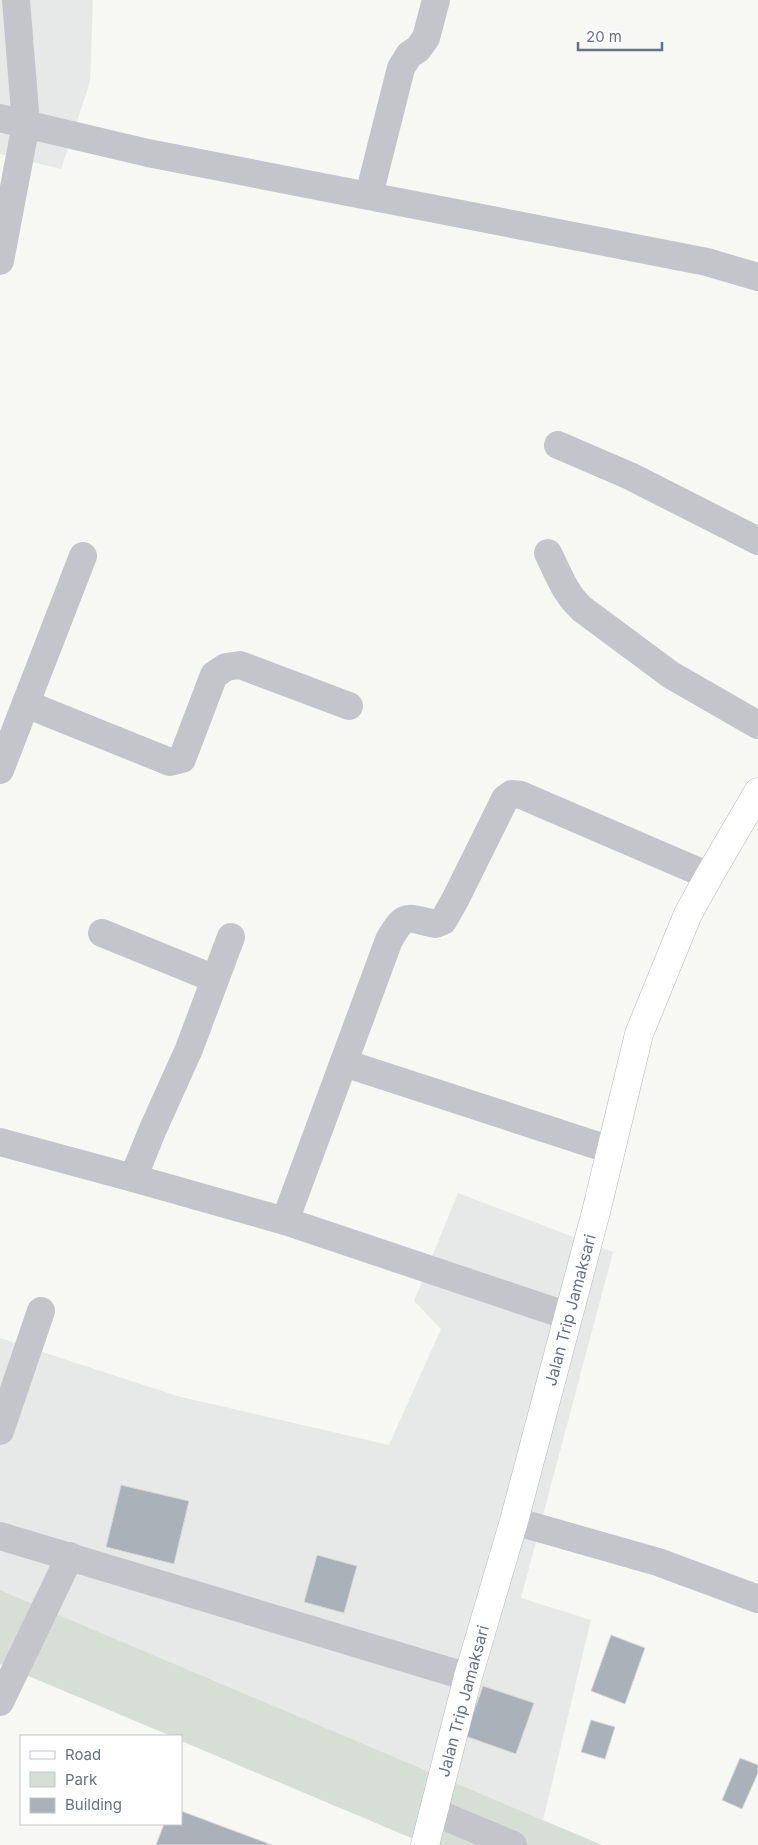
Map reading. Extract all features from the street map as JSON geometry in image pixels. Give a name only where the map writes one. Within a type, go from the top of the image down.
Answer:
[{"type":"main road","name":"Jalan Trip Jamaksari","points":[[426,1845],[468,1678],[514,1521],[596,1212],[639,1034],[688,914],[758,792]]},
{"type":"street","points":[[0,261],[26,124],[16,0]]},
{"type":"street","points":[[369,196],[381,140],[401,68],[408,55],[418,49],[426,38],[436,0]]},
{"type":"street","points":[[0,118],[148,153],[707,262],[758,277]]},
{"type":"street","points":[[558,445],[630,476],[758,542]]},
{"type":"street","points":[[548,553],[565,590],[582,609],[671,675],[758,725]]},
{"type":"street","points":[[0,770],[83,556]]},
{"type":"street","points":[[26,704],[170,762],[182,759],[214,675],[226,666],[240,665],[349,706]]},
{"type":"street","points":[[285,1221],[389,940],[396,928],[405,920],[414,917],[436,924],[443,921],[505,799],[512,794],[521,795],[709,876]]},
{"type":"street","points":[[102,933],[215,979]]},
{"type":"street","points":[[133,1178],[153,1128],[189,1049],[231,937]]},
{"type":"street","points":[[344,1063],[610,1154]]},
{"type":"street","points":[[0,1142],[285,1221],[568,1316]]},
{"type":"street","points":[[0,1431],[41,1311]]},
{"type":"street","points":[[514,1521],[658,1562],[758,1599]]},
{"type":"street","points":[[0,1538],[63,1555],[468,1678]]},
{"type":"street","points":[[0,1702],[63,1555]]},
{"type":"street","points":[[434,1812],[514,1845]]},
{"type":"shaded area","points":[[0,0],[93,0],[90,82],[61,169],[0,154]]},
{"type":"shaded area","points":[[458,1193],[613,1252],[521,1598],[591,1620],[543,1820],[0,1590],[0,1338],[177,1396],[389,1445],[441,1329],[414,1301]]},
{"type":"green space","points":[[0,1590],[602,1845],[428,1845],[182,1741],[182,1735],[169,1735],[0,1664]]},
{"type":"building","points":[[121,1485],[189,1501],[174,1564],[106,1547]]},
{"type":"building","points":[[317,1555],[357,1566],[344,1613],[304,1602]]},
{"type":"building","points":[[611,1635],[645,1648],[625,1704],[591,1691]]},
{"type":"building","points":[[483,1686],[534,1703],[516,1754],[465,1736]]},
{"type":"building","points":[[591,1720],[615,1727],[605,1759],[581,1752]]},
{"type":"building","points":[[740,1758],[758,1765],[758,1773],[742,1809],[722,1800]]},
{"type":"building","points":[[182,1811],[272,1845],[156,1845],[164,1825],[182,1825]]}]
